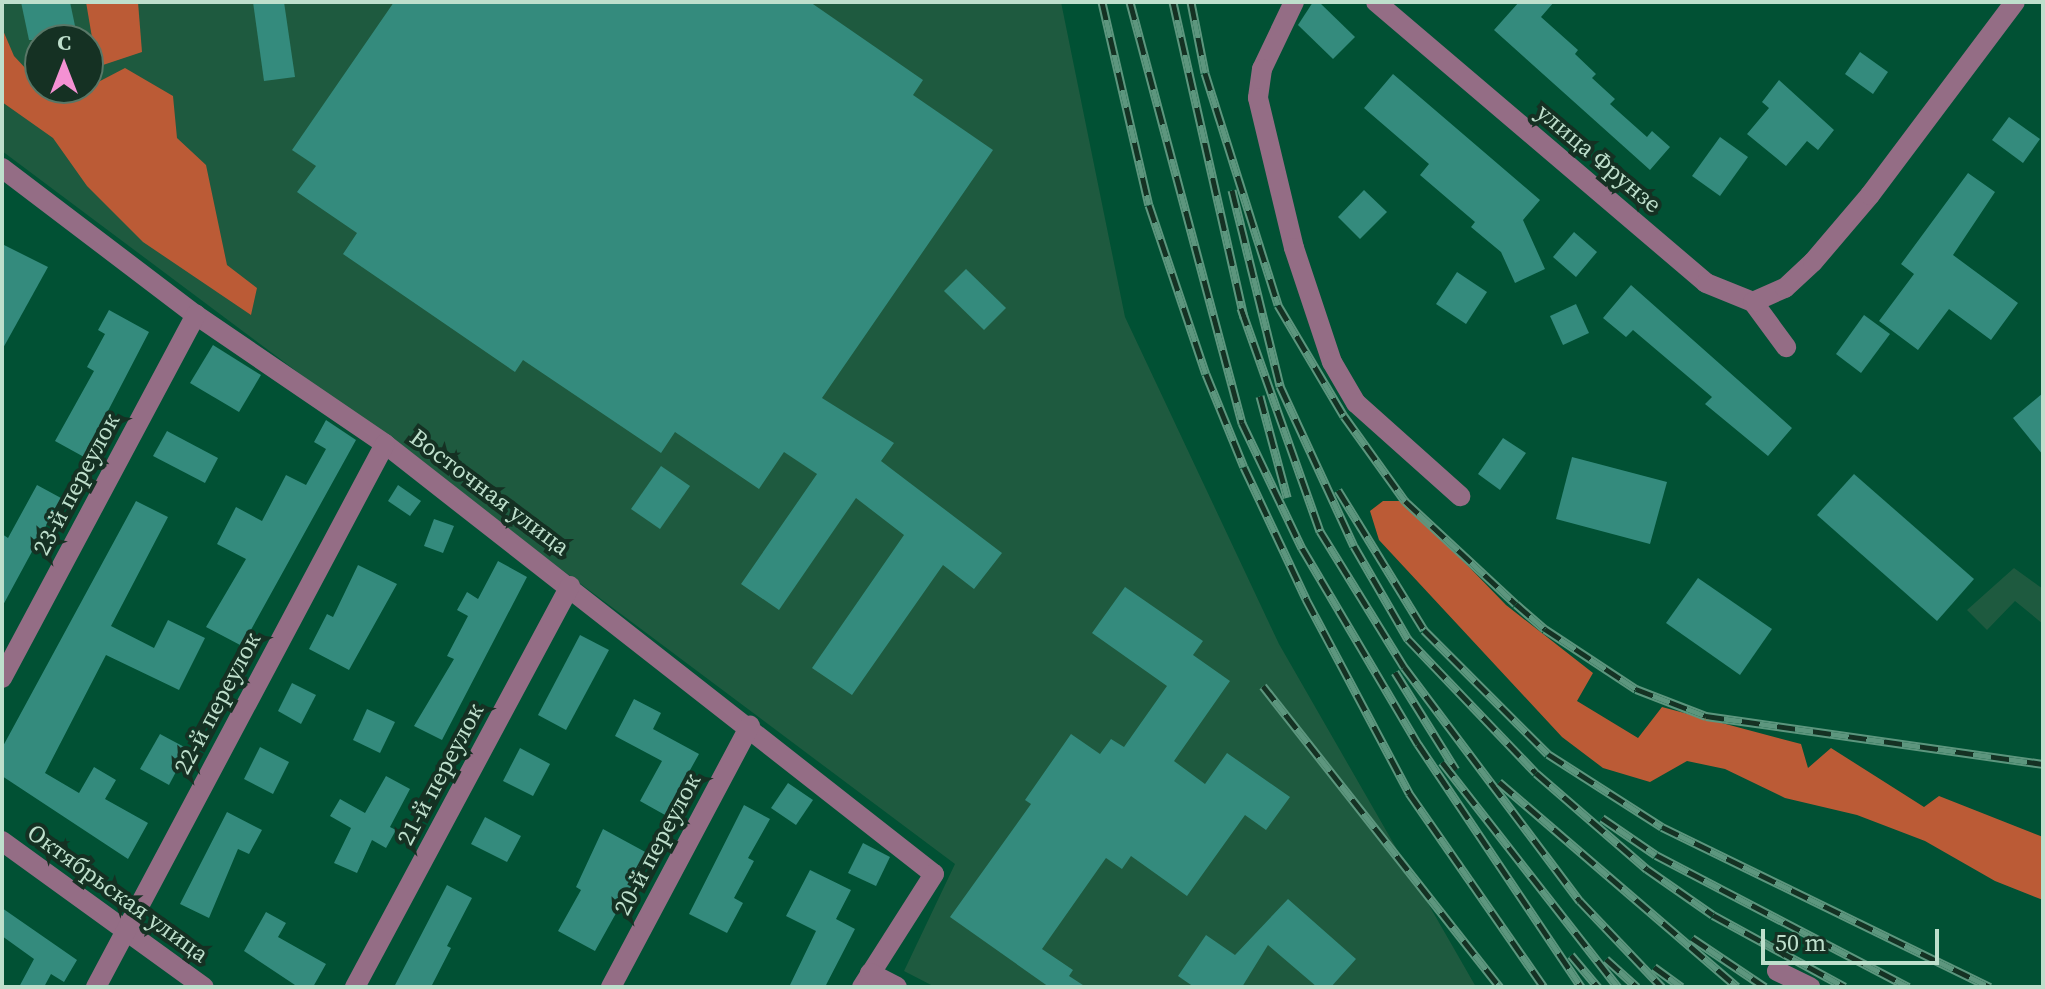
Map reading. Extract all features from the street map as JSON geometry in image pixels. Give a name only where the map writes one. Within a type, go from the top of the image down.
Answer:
[{"type":"street","points":[[1294,2],[1262,69],[1258,98],[1294,248],[1332,362],[1356,403],[1460,496]]},
{"type":"street","name":"улица Фрунзе","points":[[1376,2],[1706,283],[1753,302]]},
{"type":"street","points":[[1786,347],[1753,302],[1785,288],[1807,269],[1870,195],[2013,3]]},
{"type":"street","name":"Восточная улица","points":[[5,179],[385,444],[750,726],[934,874],[866,980]]},
{"type":"street","name":"23-й переулок","points":[[2,678],[196,315]]},
{"type":"street","name":"22-й переулок","points":[[96,987],[385,444]]},
{"type":"street","name":"21-й переулок","points":[[355,987],[570,586]]},
{"type":"street","name":"20-й переулок","points":[[611,987],[750,726]]},
{"type":"street","name":"Октябрьская улица","points":[[2,841],[204,987]]},
{"type":"street","points":[[1777,971],[1810,987]]},
{"type":"street","points":[[866,980],[897,987]]},
{"type":"shaded area","points":[[2,2],[1061,2],[1125,317],[1279,644],[1476,987],[935,987],[904,971],[955,864],[2,151]]},
{"type":"shaded area","points":[[86,2],[138,2],[142,52],[104,65],[104,24],[90,24]]},
{"type":"shaded area","points":[[2,28],[14,56],[24,67],[24,104],[104,104],[104,79],[125,68],[173,96],[177,138],[206,165],[227,265],[257,288],[251,315],[143,242],[87,186],[53,138],[2,102]]},
{"type":"shaded area","points":[[1383,501],[1405,501],[1506,605],[1593,673],[1577,701],[1638,738],[1662,707],[1801,744],[1808,768],[1831,748],[1924,807],[1939,796],[2043,837],[2043,900],[1995,881],[1925,841],[1857,815],[1785,798],[1725,769],[1687,761],[1650,782],[1603,768],[1562,737],[1379,540],[1370,511]]},
{"type":"shaded area","points":[[2014,568],[2043,589],[2043,624],[2015,601],[1987,630],[1967,610]]},
{"type":"building","points":[[21,2],[70,2],[75,24],[26,24]]},
{"type":"building","points":[[253,2],[284,2],[295,77],[264,81]]},
{"type":"building","points":[[394,2],[810,2],[923,80],[913,95],[993,150],[822,398],[894,443],[881,461],[1002,553],[974,589],[943,565],[852,695],[812,668],[904,535],[856,498],[779,610],[741,584],[817,474],[784,452],[759,489],[675,432],[661,453],[523,360],[515,372],[343,254],[357,233],[297,192],[316,166],[292,150]]},
{"type":"building","points":[[1313,2],[1319,2],[1355,37],[1333,59],[1298,25]]},
{"type":"building","points":[[1519,2],[1554,2],[1541,17],[1578,50],[1575,54],[1596,74],[1592,78],[1615,99],[1610,104],[1647,137],[1652,131],[1670,147],[1650,170],[1494,30]]},
{"type":"building","points":[[1860,52],[1888,72],[1873,94],[1845,74]]},
{"type":"building","points":[[1393,74],[1540,200],[1523,220],[1545,269],[1515,283],[1501,252],[1471,227],[1475,222],[1420,175],[1429,164],[1364,108]]},
{"type":"building","points":[[1779,80],[1834,130],[1818,150],[1807,141],[1786,166],[1747,134],[1769,108],[1762,102]]},
{"type":"building","points":[[2009,117],[2040,139],[2023,163],[1992,140]]},
{"type":"building","points":[[1720,137],[1748,157],[1720,196],[1692,176]]},
{"type":"building","points":[[1968,173],[1995,192],[1953,255],[2018,303],[1991,340],[1949,309],[1918,350],[1879,321],[1914,274],[1901,264]]},
{"type":"building","points":[[1364,190],[1387,212],[1360,239],[1338,217]]},
{"type":"building","points":[[1574,232],[1597,252],[1576,277],[1553,257]]},
{"type":"building","points":[[2,244],[48,267],[2,350]]},
{"type":"building","points":[[966,269],[1006,308],[984,330],[944,291]]},
{"type":"building","points":[[1457,272],[1487,292],[1466,324],[1436,304]]},
{"type":"building","points":[[1631,285],[1792,428],[1768,456],[1705,404],[1712,397],[1633,330],[1626,337],[1603,318]]},
{"type":"building","points":[[1576,304],[1589,333],[1563,345],[1550,316]]},
{"type":"building","points":[[109,310],[149,332],[84,457],[55,441],[94,371],[87,367],[105,334],[98,330]]},
{"type":"building","points":[[1864,315],[1890,334],[1861,373],[1836,354]]},
{"type":"building","points":[[213,345],[261,375],[239,412],[190,383]]},
{"type":"building","points":[[2043,393],[2043,455],[2013,418]]},
{"type":"building","points":[[326,420],[356,440],[242,646],[206,627],[246,559],[217,544],[236,507],[262,521],[286,475],[306,485],[326,449],[314,442]]},
{"type":"building","points":[[167,431],[218,458],[205,483],[153,456]]},
{"type":"building","points":[[1503,438],[1526,453],[1500,490],[1478,474]]},
{"type":"building","points":[[1572,457],[1667,482],[1650,544],[1556,519]]},
{"type":"building","points":[[661,466],[690,486],[660,529],[631,509]]},
{"type":"building","points":[[1854,474],[1974,579],[1937,621],[1817,515]]},
{"type":"building","points":[[37,485],[61,498],[2,607],[2,534],[8,538]]},
{"type":"building","points":[[398,485],[421,501],[410,516],[388,501]]},
{"type":"building","points":[[136,501],[168,517],[111,626],[154,648],[168,620],[205,638],[179,690],[106,655],[45,773],[79,793],[94,767],[116,780],[105,799],[148,823],[128,859],[2,776],[2,748]]},
{"type":"building","points":[[434,519],[454,526],[443,553],[424,546]]},
{"type":"building","points":[[498,561],[527,577],[442,740],[414,726],[454,659],[447,656],[468,616],[457,610],[467,592],[478,599]]},
{"type":"building","points":[[358,565],[397,584],[349,670],[309,649],[327,614],[333,617]]},
{"type":"building","points":[[1698,578],[1772,629],[1740,675],[1666,623]]},
{"type":"building","points":[[1125,587],[1203,641],[1193,655],[1230,681],[1174,761],[1205,784],[1227,753],[1290,797],[1266,830],[1245,815],[1187,896],[1131,856],[1122,869],[1106,858],[1042,949],[1073,970],[1069,976],[1086,987],[1049,987],[950,917],[1031,804],[1025,800],[1071,734],[1100,754],[1111,739],[1124,747],[1167,686],[1092,633]]},
{"type":"building","points":[[580,635],[609,650],[566,730],[538,715]]},
{"type":"building","points":[[292,683],[316,695],[301,724],[278,711]]},
{"type":"building","points":[[634,699],[661,713],[653,729],[699,754],[665,815],[640,801],[662,761],[615,736]]},
{"type":"building","points":[[367,709],[395,722],[380,753],[353,740]]},
{"type":"building","points":[[160,734],[188,749],[169,785],[140,769]]},
{"type":"building","points":[[260,747],[289,762],[273,794],[244,779]]},
{"type":"building","points":[[520,748],[550,764],[533,796],[503,781]]},
{"type":"building","points":[[386,776],[410,789],[390,827],[396,830],[386,848],[372,840],[357,873],[334,863],[351,828],[330,816],[340,799],[365,813]]},
{"type":"building","points":[[788,783],[813,800],[796,825],[771,808]]},
{"type":"building","points":[[744,805],[770,819],[748,858],[754,861],[734,898],[743,903],[727,933],[689,914]]},
{"type":"building","points":[[227,812],[262,830],[249,854],[238,849],[209,918],[180,904]]},
{"type":"building","points":[[485,817],[521,836],[507,862],[471,844]]},
{"type":"building","points":[[603,829],[649,854],[595,951],[558,931],[581,890],[576,887]]},
{"type":"building","points":[[863,843],[890,857],[876,886],[848,873]]},
{"type":"building","points":[[810,870],[851,890],[836,919],[855,929],[825,987],[789,987],[816,931],[786,916]]},
{"type":"building","points":[[447,885],[472,898],[447,946],[451,948],[431,987],[394,987]]},
{"type":"building","points":[[1288,899],[1356,959],[1331,987],[1317,987],[1268,945],[1242,987],[1194,987],[1178,976],[1206,935],[1235,955]]},
{"type":"building","points":[[2,908],[77,960],[64,982],[51,974],[44,987],[19,987],[34,959],[2,936]]},
{"type":"building","points":[[266,912],[286,923],[278,937],[326,964],[313,987],[298,987],[244,951]]},
{"type":"railway","points":[[1102,2],[1149,205],[1206,374],[1244,467],[1306,599],[1409,793],[1544,987]]},
{"type":"railway","points":[[1130,2],[1242,423],[1302,548],[1418,744],[1581,987]]},
{"type":"railway","points":[[1173,2],[1244,318]]},
{"type":"railway","points":[[1191,2],[1205,73],[1278,305],[1344,416],[1405,501],[1516,604],[1545,629],[1636,689],[1706,716],[2043,764]]},
{"type":"railway","points":[[1232,190],[1280,386],[1354,546],[1408,639],[1536,773],[1647,869],[1713,915],[1845,987]]},
{"type":"railway","points":[[1241,308],[1320,531],[1404,667],[1580,901],[1662,987]]},
{"type":"railway","points":[[1260,396],[1287,497]]},
{"type":"railway","points":[[1338,490],[1424,630],[1548,754],[1662,827],[1990,987]]},
{"type":"railway","points":[[1395,672],[1456,770]]},
{"type":"railway","points":[[1263,686],[1500,987]]},
{"type":"railway","points":[[1442,762],[1618,987]]},
{"type":"railway","points":[[1499,782],[1737,987]]},
{"type":"railway","points":[[1602,818],[1656,855],[1909,987]]},
{"type":"railway","points":[[1692,938],[1765,987]]},
{"type":"railway","points":[[1571,955],[1598,987]]},
{"type":"railway","points":[[1606,959],[1637,987]]},
{"type":"railway","points":[[1654,967],[1682,987]]}]
